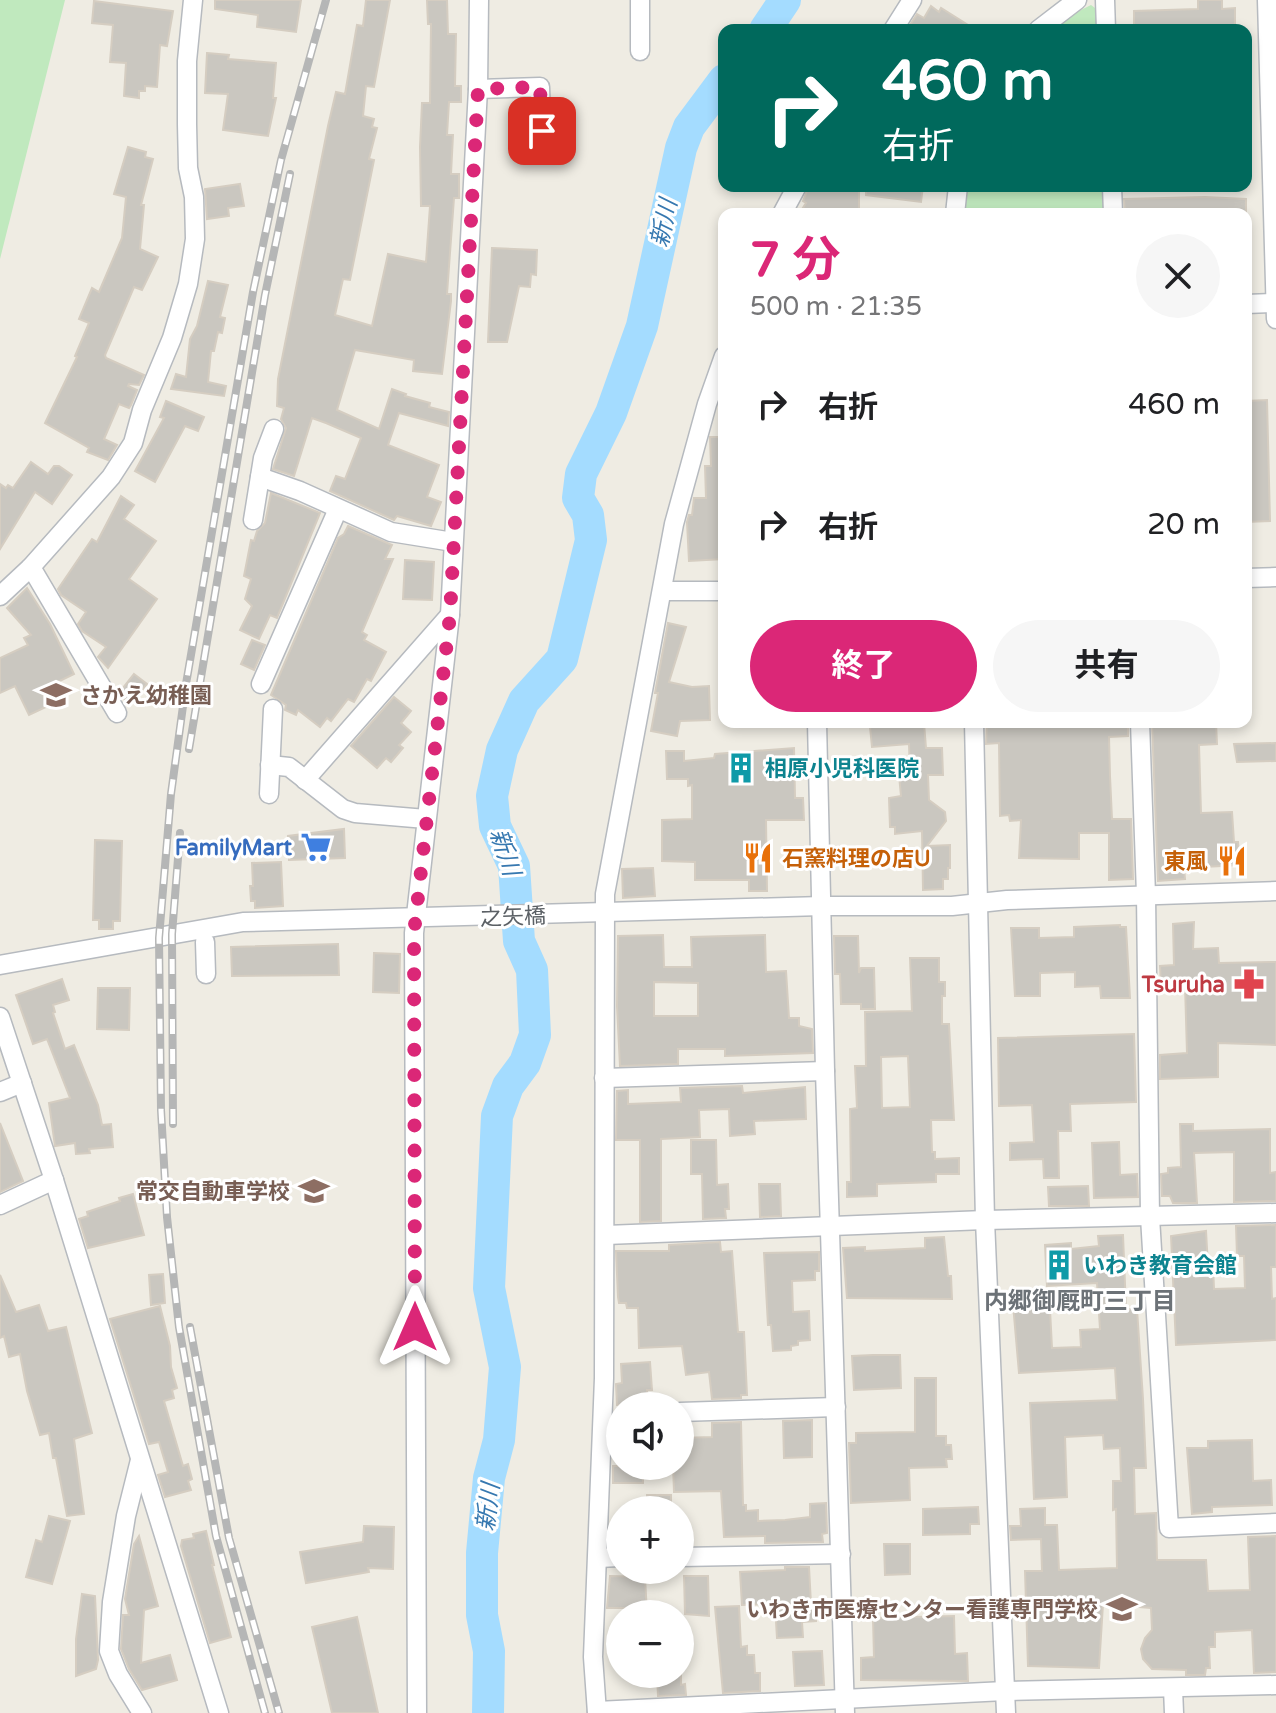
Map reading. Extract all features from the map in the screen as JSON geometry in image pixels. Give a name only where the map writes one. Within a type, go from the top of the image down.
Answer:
[{"type":"street","points":[[0,596],[31,567],[111,477],[133,443],[142,410],[172,338],[188,284],[195,239],[194,197],[188,168],[187,108],[187,61],[193,0]]},
{"type":"street","points":[[417,1713],[415,1358],[426,819],[450,615],[478,89],[479,0]]},
{"type":"street","points":[[640,0],[640,51]]},
{"type":"street","points":[[897,24],[912,0]]},
{"type":"street","points":[[1046,24],[1077,0]]},
{"type":"street","points":[[1105,0],[1106,24]]},
{"type":"street","points":[[1267,0],[1276,319]]},
{"type":"street","points":[[478,89],[540,87],[542,153]]},
{"type":"street","points":[[1252,304],[1275,303]]},
{"type":"street","points":[[611,1392],[600,912],[674,524],[718,375]]},
{"type":"street","points":[[253,520],[259,498],[263,458],[274,429]]},
{"type":"street","points":[[260,477],[300,491],[391,532],[453,542]]},
{"type":"street","points":[[261,684],[338,509]]},
{"type":"street","points":[[31,567],[117,713]]},
{"type":"street","points":[[1252,578],[1276,577]]},
{"type":"street","points":[[662,591],[718,591]]},
{"type":"street","points":[[305,780],[450,615]]},
{"type":"street","points":[[269,794],[273,709]]},
{"type":"street","points":[[817,728],[845,1705]]},
{"type":"street","points":[[974,728],[985,1220],[1006,1713]]},
{"type":"street","points":[[1140,728],[1146,895],[1150,1217],[1169,1528],[1276,1523]]},
{"type":"street","points":[[270,765],[289,767],[343,809],[355,813],[426,819]]},
{"type":"street","name":"之矢橋","points":[[0,965],[243,922],[822,906],[952,906],[1276,891]]},
{"type":"street","points":[[205,942],[206,974]]},
{"type":"street","points":[[0,1017],[54,1180],[219,1713]]},
{"type":"street","points":[[604,1078],[825,1071]]},
{"type":"street","points":[[0,1092],[22,1083]]},
{"type":"street","points":[[0,1205],[54,1180]]},
{"type":"street","points":[[606,1235],[985,1220],[1276,1213]]},
{"type":"street","points":[[694,1412],[836,1407]]},
{"type":"street","points":[[140,1460],[116,1573],[109,1651],[118,1674],[142,1713]]},
{"type":"street","points":[[606,1476],[593,1657],[597,1712],[845,1705],[1005,1691],[1276,1685]]},
{"type":"street","points":[[694,1557],[841,1554]]},
{"type":"street","points":[[598,1558],[606,1558]]},
{"type":"street","points":[[1173,1688],[1174,1713]]},
{"type":"green space","points":[[0,0],[65,0],[0,259]]},
{"type":"green space","points":[[1091,5],[1099,11],[1099,24],[1062,24]]},
{"type":"green space","points":[[967,192],[1104,192],[1105,208],[965,208]]},
{"type":"building","points":[[215,0],[301,0],[296,32],[257,27],[258,15],[215,9]]},
{"type":"building","points":[[366,0],[390,0],[374,87],[366,86],[363,116],[374,119],[372,127],[377,128],[369,159],[374,160],[350,280],[343,279],[335,315],[372,326],[388,254],[426,262],[430,206],[421,206],[420,147],[422,103],[430,103],[431,24],[428,24],[427,0],[447,0],[448,34],[456,34],[455,86],[461,86],[461,102],[449,102],[447,135],[453,135],[451,174],[459,174],[459,198],[454,198],[447,294],[451,294],[451,301],[442,374],[413,371],[414,360],[355,350],[337,410],[379,429],[392,389],[430,403],[429,407],[449,412],[448,426],[399,413],[388,445],[439,465],[427,497],[441,502],[431,526],[397,516],[394,520],[330,491],[336,476],[345,479],[361,438],[326,423],[312,418],[294,476],[273,469],[286,428],[281,419],[284,408],[277,406],[278,379],[328,126],[336,92],[345,94],[357,25],[363,26]]},
{"type":"building","points":[[1198,0],[1222,0],[1222,9],[1235,8],[1235,24],[1134,24],[1134,11],[1198,9]]},
{"type":"building","points":[[94,1],[173,11],[167,46],[160,45],[157,87],[145,86],[145,91],[139,91],[139,98],[124,96],[126,63],[110,62],[113,25],[92,23]]},
{"type":"building","points":[[931,6],[939,12],[941,8],[966,24],[911,24],[917,14],[924,18]]},
{"type":"building","points":[[207,53],[229,55],[228,59],[276,63],[273,98],[276,98],[268,136],[223,130],[228,94],[205,93]]},
{"type":"building","points":[[128,147],[146,152],[145,157],[153,159],[141,205],[144,205],[140,249],[158,257],[142,290],[134,287],[105,355],[144,375],[139,385],[129,384],[137,390],[131,405],[129,408],[119,404],[104,439],[117,445],[108,460],[87,452],[89,448],[45,423],[77,357],[89,323],[79,319],[92,288],[99,292],[122,238],[126,197],[114,194]]},
{"type":"building","points":[[240,184],[244,206],[228,208],[229,216],[207,219],[205,189]]},
{"type":"building","points":[[807,192],[859,192],[859,208],[803,208],[806,203],[803,201]]},
{"type":"building","points":[[866,192],[922,192],[921,202],[866,195]]},
{"type":"building","points":[[1124,199],[1246,199],[1246,208],[1125,208]]},
{"type":"building","points":[[492,248],[537,250],[536,275],[531,274],[530,287],[519,286],[507,342],[488,342]]},
{"type":"building","points":[[208,281],[228,285],[220,317],[225,318],[222,333],[218,332],[214,351],[211,351],[208,382],[226,386],[224,396],[171,389],[176,374],[186,377],[190,339],[197,326]]},
{"type":"building","points":[[1267,400],[1270,521],[1252,522],[1252,401]]},
{"type":"building","points":[[166,401],[204,417],[198,431],[185,426],[155,482],[135,471],[164,418],[160,417]]},
{"type":"building","points":[[710,437],[718,437],[718,559],[689,561],[687,522],[689,515],[692,515],[694,498],[706,498],[705,466],[711,466]]},
{"type":"building","points":[[31,462],[48,474],[54,466],[59,466],[72,475],[52,504],[35,492],[0,549],[0,484],[13,488]]},
{"type":"building","points":[[271,493],[320,513],[277,618],[270,615],[259,639],[240,630],[252,606],[245,599],[251,579],[244,576],[251,540],[254,541],[257,531],[265,523]]},
{"type":"building","points":[[121,496],[134,505],[124,519],[156,541],[129,579],[157,599],[108,668],[98,657],[106,647],[82,631],[78,624],[86,612],[61,595],[58,589],[92,539],[97,542]]},
{"type":"building","points":[[348,526],[392,545],[385,559],[393,559],[362,632],[367,635],[364,640],[386,652],[371,681],[367,679],[354,702],[348,699],[331,721],[327,718],[320,727],[298,710],[296,715],[285,710],[286,705],[271,695],[338,538]]},
{"type":"building","points":[[405,560],[434,562],[432,600],[403,599]]},
{"type":"building","points":[[27,588],[50,624],[74,674],[41,690],[48,706],[29,715],[15,686],[0,693],[0,658],[28,645],[24,638],[31,635],[7,608]]},
{"type":"building","points":[[668,623],[686,627],[669,682],[692,687],[709,686],[710,720],[680,721],[677,736],[651,731]]},
{"type":"building","points":[[252,640],[265,645],[254,670],[241,664]]},
{"type":"building","points":[[134,674],[147,684],[130,705],[119,693]]},
{"type":"building","points":[[394,697],[411,711],[401,723],[411,732],[399,745],[403,748],[391,762],[386,758],[377,768],[351,746]]},
{"type":"building","points":[[870,728],[924,728],[926,748],[942,748],[943,775],[928,775],[929,800],[945,812],[946,821],[927,846],[950,845],[950,868],[948,879],[943,879],[943,889],[923,890],[922,831],[895,834],[895,827],[890,827],[889,798],[901,796],[899,775],[910,775],[909,744],[872,747]]},
{"type":"building","points":[[987,728],[1128,728],[1128,736],[1109,737],[1110,776],[1112,819],[1131,819],[1133,879],[1109,880],[1109,833],[1079,833],[1079,859],[1019,858],[1021,820],[1010,821],[1009,815],[1000,816],[999,743],[986,744]]},
{"type":"building","points":[[1152,728],[1216,728],[1217,744],[1199,745],[1201,813],[1232,812],[1234,842],[1238,842],[1240,865],[1184,868],[1185,879],[1158,881]]},
{"type":"building","points":[[1276,743],[1276,761],[1237,762],[1234,744]]},
{"type":"building","points":[[794,748],[795,798],[803,798],[804,820],[766,820],[767,891],[749,891],[749,880],[695,880],[695,862],[662,861],[662,820],[692,819],[692,785],[688,786],[688,779],[667,779],[666,751],[684,751],[684,761],[714,758],[715,754]]},
{"type":"building","name":"FamilyMart","points":[[344,829],[345,858],[289,860],[288,836]]},
{"type":"building","points":[[95,840],[122,841],[120,921],[113,921],[113,929],[99,929],[99,920],[93,920]]},
{"type":"building","points":[[281,862],[283,906],[255,908],[250,886],[253,886],[252,863]]},
{"type":"building","points":[[653,868],[655,896],[623,898],[622,869]]},
{"type":"building","points":[[1194,922],[1193,949],[1218,948],[1219,963],[1276,962],[1276,1045],[1218,1043],[1218,1077],[1160,1079],[1160,1055],[1187,1053],[1185,985],[1161,986],[1160,966],[1174,965],[1173,924]]},
{"type":"building","points":[[1074,927],[1126,927],[1130,998],[1101,998],[1100,986],[1075,987],[1075,972],[1040,973],[1040,996],[1015,996],[1011,928],[1039,928],[1039,938],[1074,937]]},
{"type":"building","points":[[663,935],[664,967],[692,967],[691,937],[765,935],[766,972],[786,971],[789,1018],[799,1018],[799,1026],[812,1029],[813,1053],[725,1056],[725,1049],[678,1049],[678,1064],[620,1066],[618,936]],"holes":[[[654,982],[698,983],[698,1016],[654,1016]]]},
{"type":"building","points":[[834,936],[858,936],[859,973],[861,968],[874,968],[875,1009],[861,1009],[861,1004],[841,1004],[840,974],[835,974]]},
{"type":"building","points":[[338,944],[339,975],[232,976],[231,947]]},
{"type":"building","points":[[374,953],[400,954],[399,993],[373,992]]},
{"type":"building","points":[[910,958],[939,958],[939,982],[945,982],[942,1024],[949,1024],[954,1120],[931,1120],[932,1152],[935,1152],[935,1159],[959,1158],[959,1174],[936,1174],[936,1182],[877,1184],[877,1196],[847,1197],[847,1182],[851,1182],[850,1109],[857,1108],[855,1066],[866,1066],[865,1012],[912,1011]],"holes":[[[908,1056],[910,1107],[882,1108],[881,1057]]]},
{"type":"building","points":[[62,979],[69,1000],[53,1005],[53,1013],[65,1049],[74,1045],[98,1105],[102,1125],[111,1124],[113,1147],[89,1149],[90,1153],[76,1154],[75,1143],[55,1146],[49,1103],[70,1098],[47,1039],[33,1044],[16,995]]},
{"type":"building","points":[[98,988],[130,988],[129,1030],[97,1029]]},
{"type":"building","points":[[1134,1034],[1136,1102],[1070,1104],[1071,1131],[1058,1131],[1059,1178],[1044,1178],[1043,1159],[1010,1160],[1010,1143],[1034,1142],[1032,1105],[999,1106],[998,1038]]},
{"type":"building","points":[[742,1086],[743,1093],[805,1087],[806,1119],[754,1121],[755,1134],[730,1136],[729,1109],[699,1110],[700,1137],[661,1139],[661,1221],[640,1222],[640,1140],[616,1140],[617,1091],[628,1090],[628,1104],[681,1102],[680,1088]]},
{"type":"building","points":[[0,1123],[23,1181],[0,1192]]},
{"type":"building","points":[[1180,1124],[1193,1124],[1193,1131],[1270,1129],[1270,1173],[1276,1172],[1276,1201],[1234,1202],[1234,1152],[1194,1153],[1197,1203],[1173,1203],[1170,1196],[1162,1196],[1161,1174],[1168,1173],[1168,1168],[1181,1167]]},
{"type":"building","points":[[691,1140],[716,1140],[717,1185],[728,1184],[729,1209],[725,1209],[726,1218],[703,1219],[702,1174],[691,1174]]},
{"type":"building","points":[[1119,1142],[1120,1175],[1137,1174],[1138,1197],[1094,1198],[1092,1143]]},
{"type":"building","points":[[759,1184],[780,1184],[781,1216],[760,1217]]},
{"type":"building","points":[[1088,1186],[1089,1206],[1049,1206],[1048,1187]]},
{"type":"building","points":[[133,1194],[144,1235],[88,1248],[79,1219],[88,1216],[87,1212]]},
{"type":"building","points":[[1276,1225],[1276,1267],[1271,1267],[1272,1299],[1276,1298],[1276,1340],[1176,1345],[1171,1236],[1206,1231],[1208,1266],[1213,1265],[1214,1289],[1245,1288],[1244,1256],[1237,1256],[1236,1226]]},
{"type":"building","points":[[1123,1235],[1126,1309],[1137,1309],[1146,1468],[1134,1468],[1135,1514],[1156,1513],[1157,1560],[1206,1560],[1208,1591],[1250,1590],[1248,1537],[1276,1536],[1276,1672],[1254,1673],[1252,1630],[1215,1632],[1215,1647],[1209,1647],[1210,1668],[1206,1668],[1205,1675],[1186,1675],[1186,1670],[1152,1669],[1143,1659],[1141,1649],[1152,1630],[1151,1608],[1103,1604],[1099,1668],[1028,1666],[1025,1571],[1042,1571],[1041,1539],[1011,1540],[1010,1526],[1021,1526],[1020,1509],[1045,1508],[1045,1525],[1057,1525],[1059,1570],[1117,1568],[1113,1481],[1121,1481],[1120,1448],[1104,1449],[1103,1435],[1065,1437],[1067,1497],[1034,1499],[1030,1403],[1117,1400],[1115,1368],[1019,1373],[1013,1304],[1020,1303],[1019,1291],[1049,1290],[1052,1348],[1081,1347],[1080,1330],[1100,1329],[1097,1283],[1047,1286],[1045,1245],[1071,1243],[1071,1249],[1099,1246],[1098,1236]]},
{"type":"building","points":[[944,1237],[952,1299],[847,1298],[843,1248],[865,1247],[865,1251],[925,1248],[925,1238]]},
{"type":"building","points":[[720,1242],[721,1252],[732,1251],[738,1332],[744,1332],[747,1395],[741,1395],[741,1398],[712,1399],[709,1372],[686,1375],[682,1346],[639,1348],[638,1308],[627,1308],[626,1303],[619,1303],[618,1297],[616,1251],[669,1251],[669,1245]]},
{"type":"building","points":[[819,1252],[819,1271],[815,1271],[815,1280],[792,1281],[793,1312],[809,1311],[810,1340],[798,1341],[798,1345],[791,1346],[791,1350],[773,1351],[771,1325],[768,1325],[764,1253]]},
{"type":"building","points":[[163,1274],[165,1303],[151,1305],[149,1275]]},
{"type":"building","points":[[0,1275],[16,1312],[39,1305],[48,1331],[66,1327],[92,1433],[74,1439],[84,1514],[67,1516],[49,1433],[40,1435],[20,1354],[9,1357],[4,1336],[0,1338]]},
{"type":"building","points":[[160,1306],[177,1388],[172,1390],[174,1398],[164,1401],[183,1466],[188,1464],[192,1479],[188,1481],[191,1490],[165,1497],[158,1475],[168,1472],[159,1442],[149,1444],[110,1319]]},
{"type":"building","points":[[900,1355],[901,1388],[854,1390],[852,1356]]},
{"type":"building","points":[[650,1362],[652,1390],[616,1392],[616,1384],[622,1383],[621,1364]]},
{"type":"building","points":[[915,1378],[936,1378],[936,1436],[946,1436],[946,1445],[951,1445],[952,1459],[946,1459],[947,1467],[909,1468],[910,1500],[851,1503],[849,1443],[856,1443],[856,1433],[915,1432]]},
{"type":"building","points":[[812,1420],[812,1457],[784,1458],[783,1421]]},
{"type":"building","points":[[741,1422],[743,1505],[746,1505],[746,1511],[758,1510],[758,1521],[785,1520],[810,1517],[810,1504],[826,1503],[827,1533],[822,1534],[823,1542],[765,1543],[765,1536],[724,1537],[721,1491],[674,1492],[674,1480],[694,1480],[694,1438],[712,1437],[712,1423]]},
{"type":"building","points":[[1252,1440],[1253,1481],[1271,1480],[1272,1505],[1212,1507],[1212,1512],[1192,1514],[1187,1448],[1208,1448],[1208,1441]]},
{"type":"building","points":[[613,1480],[643,1480],[643,1483],[613,1483]]},
{"type":"building","points":[[978,1507],[979,1524],[970,1524],[970,1534],[923,1535],[923,1509]]},
{"type":"building","points":[[49,1516],[70,1521],[52,1584],[26,1577],[36,1540],[42,1542]]},
{"type":"building","points":[[364,1526],[394,1527],[393,1569],[368,1568],[369,1572],[306,1583],[300,1552],[363,1542]]},
{"type":"building","points":[[206,1531],[231,1637],[210,1643],[181,1546],[182,1540]]},
{"type":"building","points":[[139,1536],[158,1606],[144,1610],[141,1663],[170,1655],[177,1680],[142,1690],[121,1649],[123,1615],[129,1615],[125,1599],[134,1544]]},
{"type":"building","points":[[884,1544],[910,1544],[910,1574],[885,1575]]},
{"type":"building","points":[[785,1567],[809,1567],[811,1604],[815,1604],[816,1621],[802,1622],[803,1637],[777,1638],[775,1604],[742,1605],[740,1572],[785,1570]]},
{"type":"building","points":[[694,1576],[708,1576],[709,1616],[694,1615],[694,1600],[685,1600],[684,1584],[694,1584]]},
{"type":"building","points":[[609,1584],[645,1584],[646,1600],[608,1600]]},
{"type":"building","points":[[82,1594],[95,1596],[98,1660],[96,1669],[76,1676],[76,1639]]},
{"type":"building","points":[[739,1606],[741,1647],[747,1646],[747,1655],[754,1655],[755,1673],[760,1673],[760,1691],[723,1693],[715,1607]]},
{"type":"building","points":[[954,1616],[955,1654],[967,1653],[968,1681],[861,1680],[861,1658],[874,1657],[873,1618]]},
{"type":"building","points":[[357,1617],[378,1713],[332,1713],[312,1627]]},
{"type":"building","points":[[822,1651],[824,1685],[795,1686],[793,1652]]},
{"type":"building","points":[[658,1688],[685,1688],[686,1695],[658,1696]]},
{"type":"waterway","name":"新川","points":[[769,24],[785,0]]},
{"type":"waterway","name":"新川","points":[[488,1713],[489,1651],[482,1615],[482,1553],[489,1478],[499,1440],[505,1367],[489,1288],[497,1116],[508,1086],[525,1063],[535,1035],[532,970],[519,941],[514,866],[495,826],[492,796],[502,750],[524,701],[562,659],[591,540],[588,515],[578,498],[581,474],[611,413],[642,326],[681,148],[689,127],[718,88]]},
{"type":"railway","points":[[265,1713],[216,1536],[179,1327],[167,1217],[161,1110],[159,938],[171,794],[186,684],[253,292],[281,160],[326,0]]},
{"type":"railway","points":[[189,749],[265,295],[290,174]]},
{"type":"railway","points":[[173,1124],[172,934],[180,833]]},
{"type":"railway","points":[[190,1327],[229,1538],[279,1713]]},
{"type":"place","name":"さかえ幼稚園","points":[[56,695]]},
{"type":"place","name":"相原小児科医院","points":[[741,768]]},
{"type":"place","name":"FamilyMart","points":[[316,847]]},
{"type":"place","name":"石窯料理の店U","points":[[758,858]]},
{"type":"place","name":"東風","points":[[1232,861]]},
{"type":"place","name":"Tsuruha","points":[[1249,984]]},
{"type":"place","name":"常交自動車学校","points":[[314,1191]]},
{"type":"place","name":"いわき教育会館","points":[[1059,1265]]},
{"type":"place","name":"いわき市医療センター看護専門学校","points":[[1122,1609]]},
{"type":"district","name":"内郷御厩町三丁目","points":[[1080,1301]]},
{"type":"route","points":[[415,1327],[414,933],[450,615],[478,89],[540,87],[542,131]]}]
